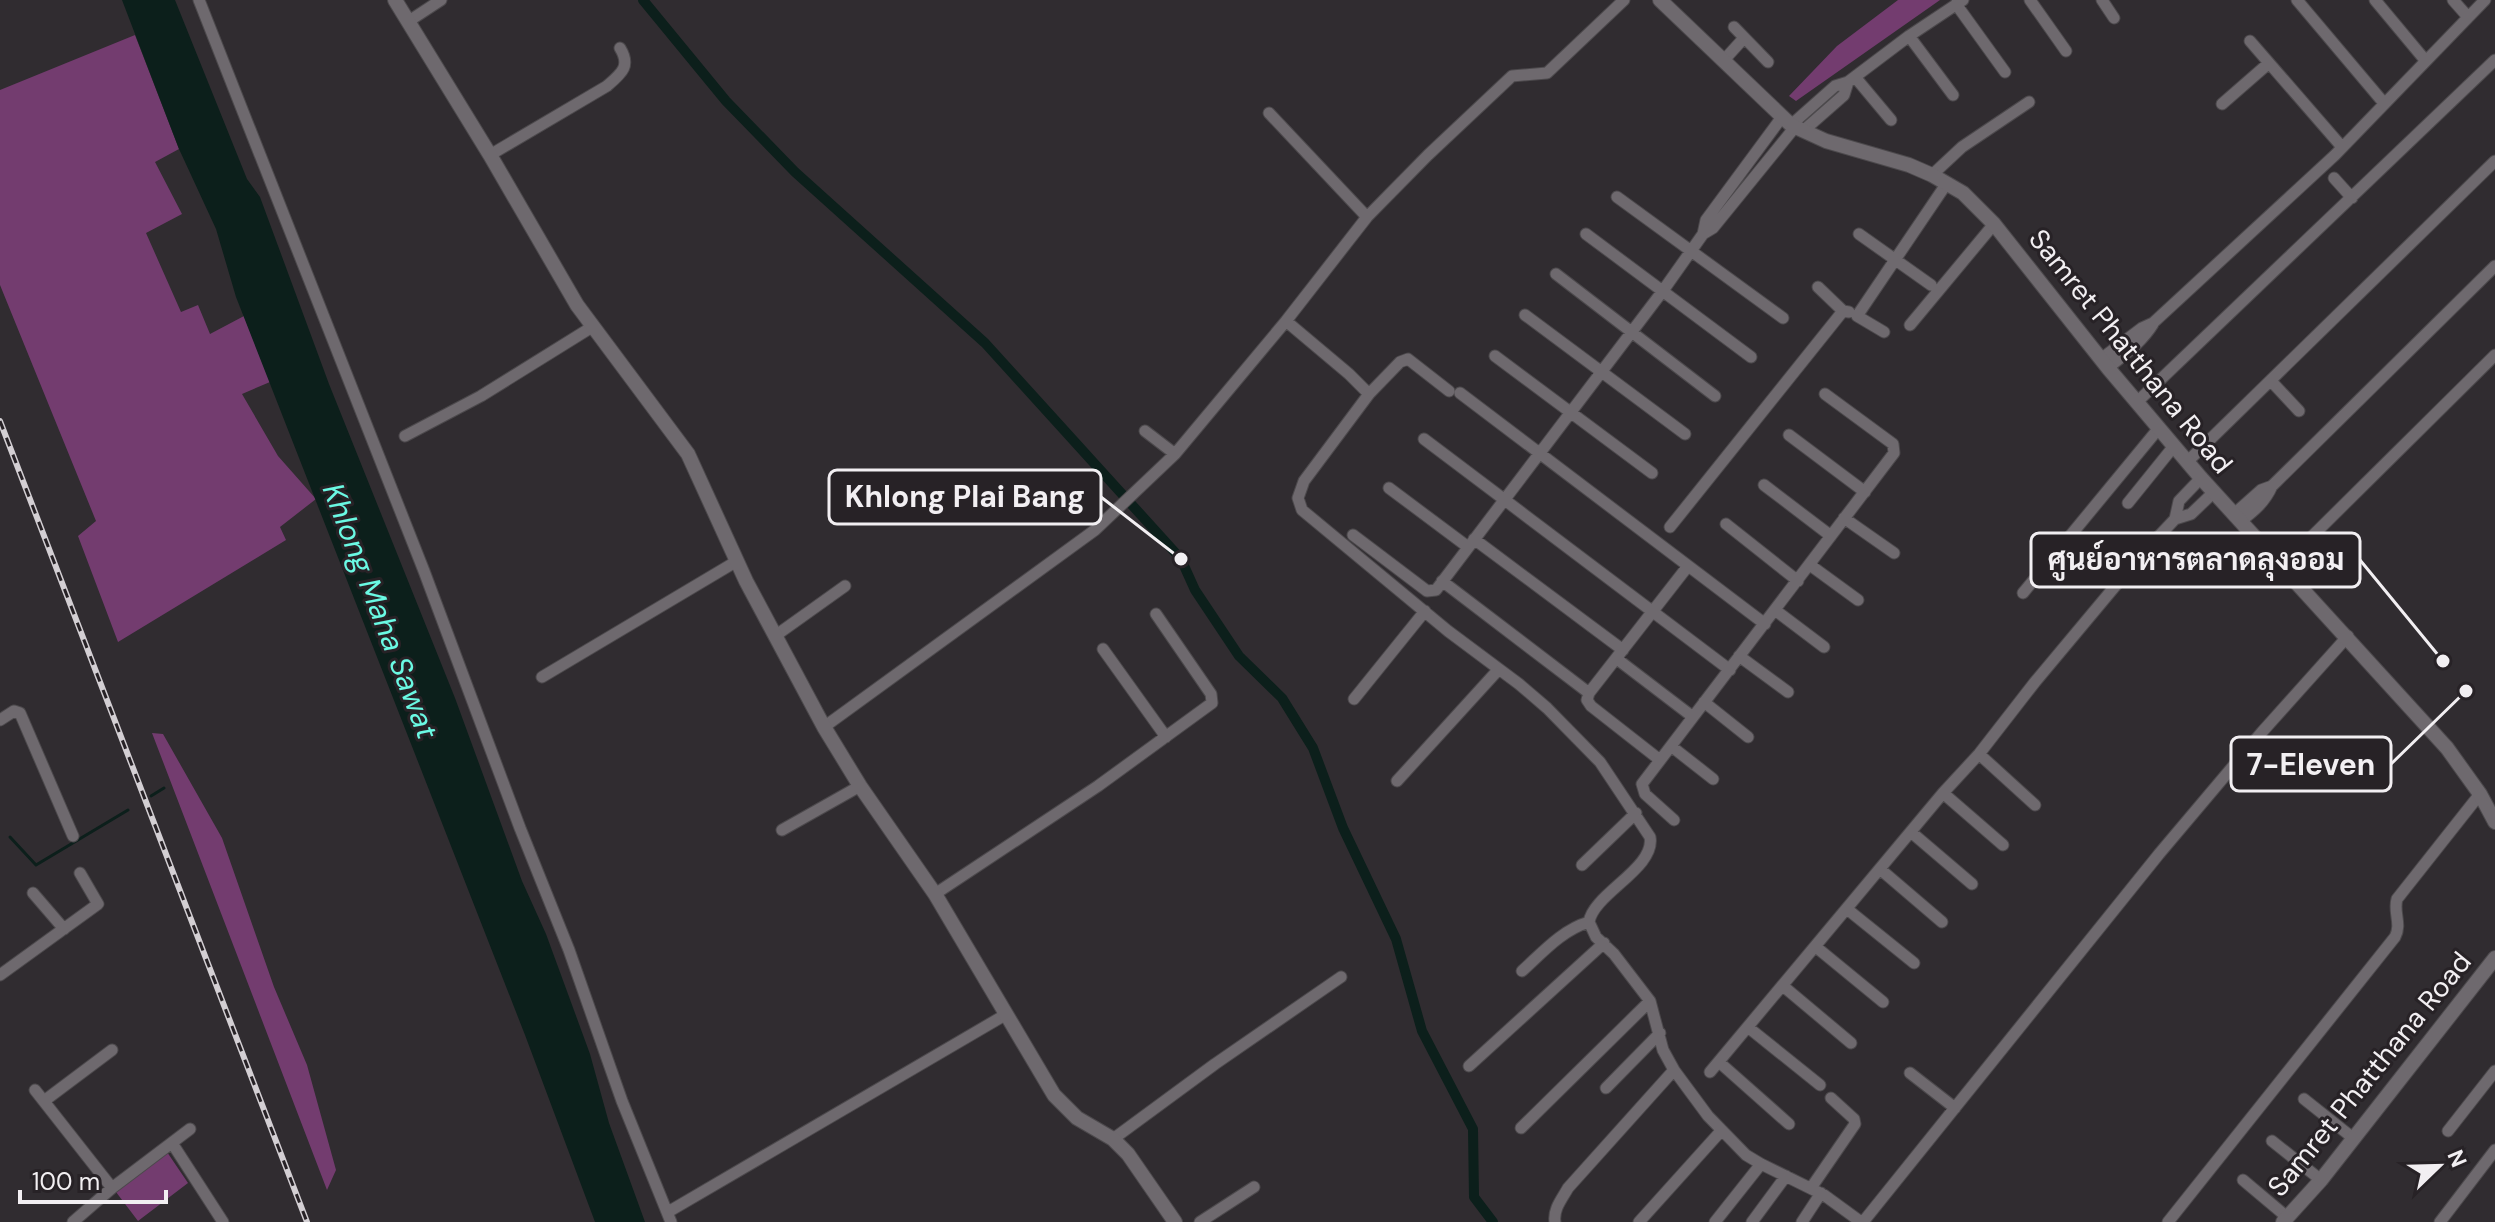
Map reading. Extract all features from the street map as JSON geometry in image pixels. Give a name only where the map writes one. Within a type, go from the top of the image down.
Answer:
[{"type":"street","points":[[199,0],[424,571],[569,950],[622,1101],[670,1217],[1005,1015]]},
{"type":"street","points":[[395,0],[592,327],[688,454],[737,561],[824,727],[860,786],[935,894],[1054,1095],[1065,1109],[1113,1139],[1128,1154],[1175,1222]]},
{"type":"street","points":[[409,21],[441,0]]},
{"type":"street","points":[[824,727],[1095,530],[1120,508],[1175,454],[1286,321],[1367,217],[1428,155],[1512,76],[1547,73],[1624,0]]},
{"type":"street","name":"Samret Phatthana Road","points":[[1660,0],[1734,49],[1793,125],[1826,141],[1909,165],[1963,193],[1994,224],[2187,462],[2447,748],[2480,794],[2495,822]]},
{"type":"street","points":[[2030,0],[2066,51]]},
{"type":"street","points":[[2102,0],[2114,18]]},
{"type":"street","points":[[2297,0],[2383,102]]},
{"type":"street","points":[[2375,0],[2425,60]]},
{"type":"street","points":[[2453,0],[2468,17]]},
{"type":"street","points":[[2105,363],[2146,335],[2153,323],[2342,147],[2485,0]]},
{"type":"street","points":[[1353,535],[1427,591],[1436,590],[1703,234],[1713,228],[1736,190],[1793,125],[1844,95],[1851,80],[1959,2],[2005,72]]},
{"type":"street","points":[[1734,27],[1734,49],[1768,62]]},
{"type":"street","points":[[1909,36],[1953,95]]},
{"type":"street","points":[[2250,41],[2342,147]]},
{"type":"street","points":[[490,155],[607,86],[617,77],[626,60],[620,48]]},
{"type":"street","points":[[2137,402],[2495,60]]},
{"type":"street","points":[[2222,104],[2269,63]]},
{"type":"street","points":[[1851,80],[1891,120]]},
{"type":"street","points":[[1932,175],[1962,147],[2029,102]]},
{"type":"street","points":[[1269,113],[1367,217]]},
{"type":"street","points":[[2187,462],[2495,161]]},
{"type":"street","points":[[2334,178],[2352,198]]},
{"type":"street","points":[[1857,316],[1947,183]]},
{"type":"street","points":[[1617,197],[1783,318]]},
{"type":"street","points":[[1910,325],[1994,224]]},
{"type":"street","points":[[1586,234],[1751,357]]},
{"type":"street","points":[[1859,234],[1931,285]]},
{"type":"street","points":[[2237,518],[2259,507],[2272,486],[2495,266]]},
{"type":"street","points":[[1556,274],[1715,396]]},
{"type":"street","points":[[1818,287],[1843,311],[1884,332]]},
{"type":"street","points":[[1670,527],[1843,311]]},
{"type":"street","points":[[1525,315],[1685,434]]},
{"type":"street","points":[[1286,321],[1369,394]]},
{"type":"street","points":[[405,436],[481,396],[592,327]]},
{"type":"street","points":[[2281,567],[2495,355]]},
{"type":"street","points":[[1495,356],[1652,473]]},
{"type":"street","points":[[1765,624],[1540,453],[1408,359],[1400,362],[1369,394],[1304,481],[1298,498],[1299,505],[1310,518],[1528,692],[1600,762],[1648,831],[1652,846],[1646,857],[1594,910],[1589,922],[1596,937],[1642,988],[1650,1001],[1663,1050],[1674,1070],[1721,1131],[1746,1155],[1816,1191],[1859,1221],[1955,1108],[2159,854],[2348,636]]},
{"type":"street","points":[[2271,381],[2299,411]]},
{"type":"street","points":[[1674,820],[1643,789],[1642,784],[1894,453],[1893,444],[1825,394]]},
{"type":"street","points":[[2023,593],[2159,428]]},
{"type":"street","points":[[1145,431],[1175,454]]},
{"type":"street","points":[[1789,435],[1865,492]]},
{"type":"street","points":[[1424,439],[1730,670]]},
{"type":"street","points":[[2128,503],[2174,446]]},
{"type":"street","points":[[2175,519],[2179,501],[2201,478]]},
{"type":"street","points":[[1764,485],[1831,536]]},
{"type":"street","points":[[1389,488],[1471,543],[1620,654],[1693,717]]},
{"type":"street","points":[[1710,1072],[1979,754],[2142,554],[2175,519],[2191,514],[2214,492]]},
{"type":"street","points":[[1844,518],[1894,553]]},
{"type":"street","points":[[1726,524],[1798,581]]},
{"type":"street","points":[[542,677],[737,561]]},
{"type":"street","points":[[1810,565],[1858,600]]},
{"type":"street","points":[[1660,760],[1587,700],[1589,693],[1688,566]]},
{"type":"street","points":[[1442,581],[1589,693]]},
{"type":"street","points":[[775,636],[845,586]]},
{"type":"street","points":[[1775,610],[1824,647]]},
{"type":"street","points":[[1354,699],[1425,611]]},
{"type":"street","points":[[935,894],[1098,786],[1208,708],[1213,699],[1156,614]]},
{"type":"street","points":[[1103,649],[1166,737]]},
{"type":"street","points":[[1739,656],[1788,692]]},
{"type":"street","points":[[1397,781],[1499,669]]},
{"type":"street","points":[[1704,702],[1748,737]]},
{"type":"street","points":[[0,720],[14,711],[20,713],[73,836]]},
{"type":"street","points":[[1671,746],[1713,779]]},
{"type":"street","points":[[1979,754],[2035,805]]},
{"type":"street","points":[[782,830],[860,786]]},
{"type":"street","points":[[1943,793],[2003,845]]},
{"type":"street","points":[[2168,1222],[2395,937],[2399,930],[2397,899],[2480,794]]},
{"type":"street","points":[[1582,865],[1636,813]]},
{"type":"street","points":[[1911,832],[1972,884]]},
{"type":"street","points":[[1880,869],[1942,922]]},
{"type":"street","points":[[0,975],[98,904],[80,873]]},
{"type":"street","points":[[33,893],[64,929]]},
{"type":"street","points":[[1847,909],[1914,963]]},
{"type":"street","points":[[1522,971],[1560,936],[1574,926],[1589,922]]},
{"type":"street","points":[[1469,1066],[1604,943]]},
{"type":"street","points":[[1816,947],[1883,1002]]},
{"type":"street","name":"Samret Phatthana Road","points":[[2285,1219],[2321,1180],[2495,958]]},
{"type":"street","points":[[1113,1139],[1341,977]]},
{"type":"street","points":[[1783,986],[1851,1043]]},
{"type":"street","points":[[1521,1128],[1650,1001]]},
{"type":"street","points":[[1749,1028],[1820,1085]]},
{"type":"street","points":[[1606,1088],[1660,1033]]},
{"type":"street","points":[[44,1101],[112,1050]]},
{"type":"street","points":[[1719,1062],[1789,1124]]},
{"type":"street","points":[[1555,1222],[1557,1207],[1568,1188],[1674,1070]]},
{"type":"street","points":[[2448,1131],[2495,1071]]},
{"type":"street","points":[[1910,1073],[1955,1108]]},
{"type":"street","points":[[35,1090],[112,1188]]},
{"type":"street","points":[[1802,1222],[1816,1191],[1855,1124],[1854,1119],[1831,1098]]},
{"type":"street","points":[[2304,1099],[2353,1138]]},
{"type":"street","points":[[73,1222],[190,1129]]},
{"type":"street","points":[[1639,1222],[1721,1131]]},
{"type":"street","points":[[2272,1141],[2321,1180]]},
{"type":"street","points":[[172,1143],[223,1222]]},
{"type":"street","points":[[2440,1222],[2495,1150]]},
{"type":"street","points":[[1715,1222],[1761,1164]]},
{"type":"street","points":[[1752,1222],[1786,1176]]},
{"type":"street","points":[[2243,1180],[2285,1219]]},
{"type":"street","points":[[1200,1222],[1254,1187]]},
{"type":"shaded area","points":[[1898,0],[1940,0],[1796,101],[1789,96],[1837,46]]},
{"type":"shaded area","points":[[135,35],[179,149],[155,162],[182,214],[146,233],[181,312],[198,305],[210,334],[244,316],[270,382],[242,394],[278,456],[316,499],[280,527],[286,540],[118,642],[78,536],[96,521],[0,285],[0,90]]},
{"type":"shaded area","points":[[152,733],[163,734],[222,838],[274,987],[307,1065],[336,1170],[327,1190]]},
{"type":"shaded area","points":[[167,1152],[188,1183],[138,1221],[116,1192]]},
{"type":"water","name":"Khlong Maha Sawat","points":[[122,0],[175,0],[247,179],[260,197],[329,384],[455,698],[522,881],[546,934],[590,1054],[609,1123],[645,1222],[595,1222],[525,1035],[236,297],[216,229],[179,149]]},
{"type":"waterway","points":[[643,0],[726,101],[795,172],[985,343],[1181,559],[1195,590],[1239,656],[1282,698],[1313,748],[1343,828],[1396,939],[1422,1031],[1473,1129],[1474,1197],[1493,1222]]},
{"type":"waterway","points":[[151,796],[164,788]]},
{"type":"waterway","points":[[10,837],[36,865],[128,810]]},
{"type":"railway","points":[[0,421],[307,1222]]},
{"type":"place","name":"Khlong Plai Bang","points":[[1181,559]]},
{"type":"place","name":"ศูนย์อาหารตลาดลุงออม","points":[[2443,661]]},
{"type":"place","name":"7-Eleven","points":[[2466,691]]}]
